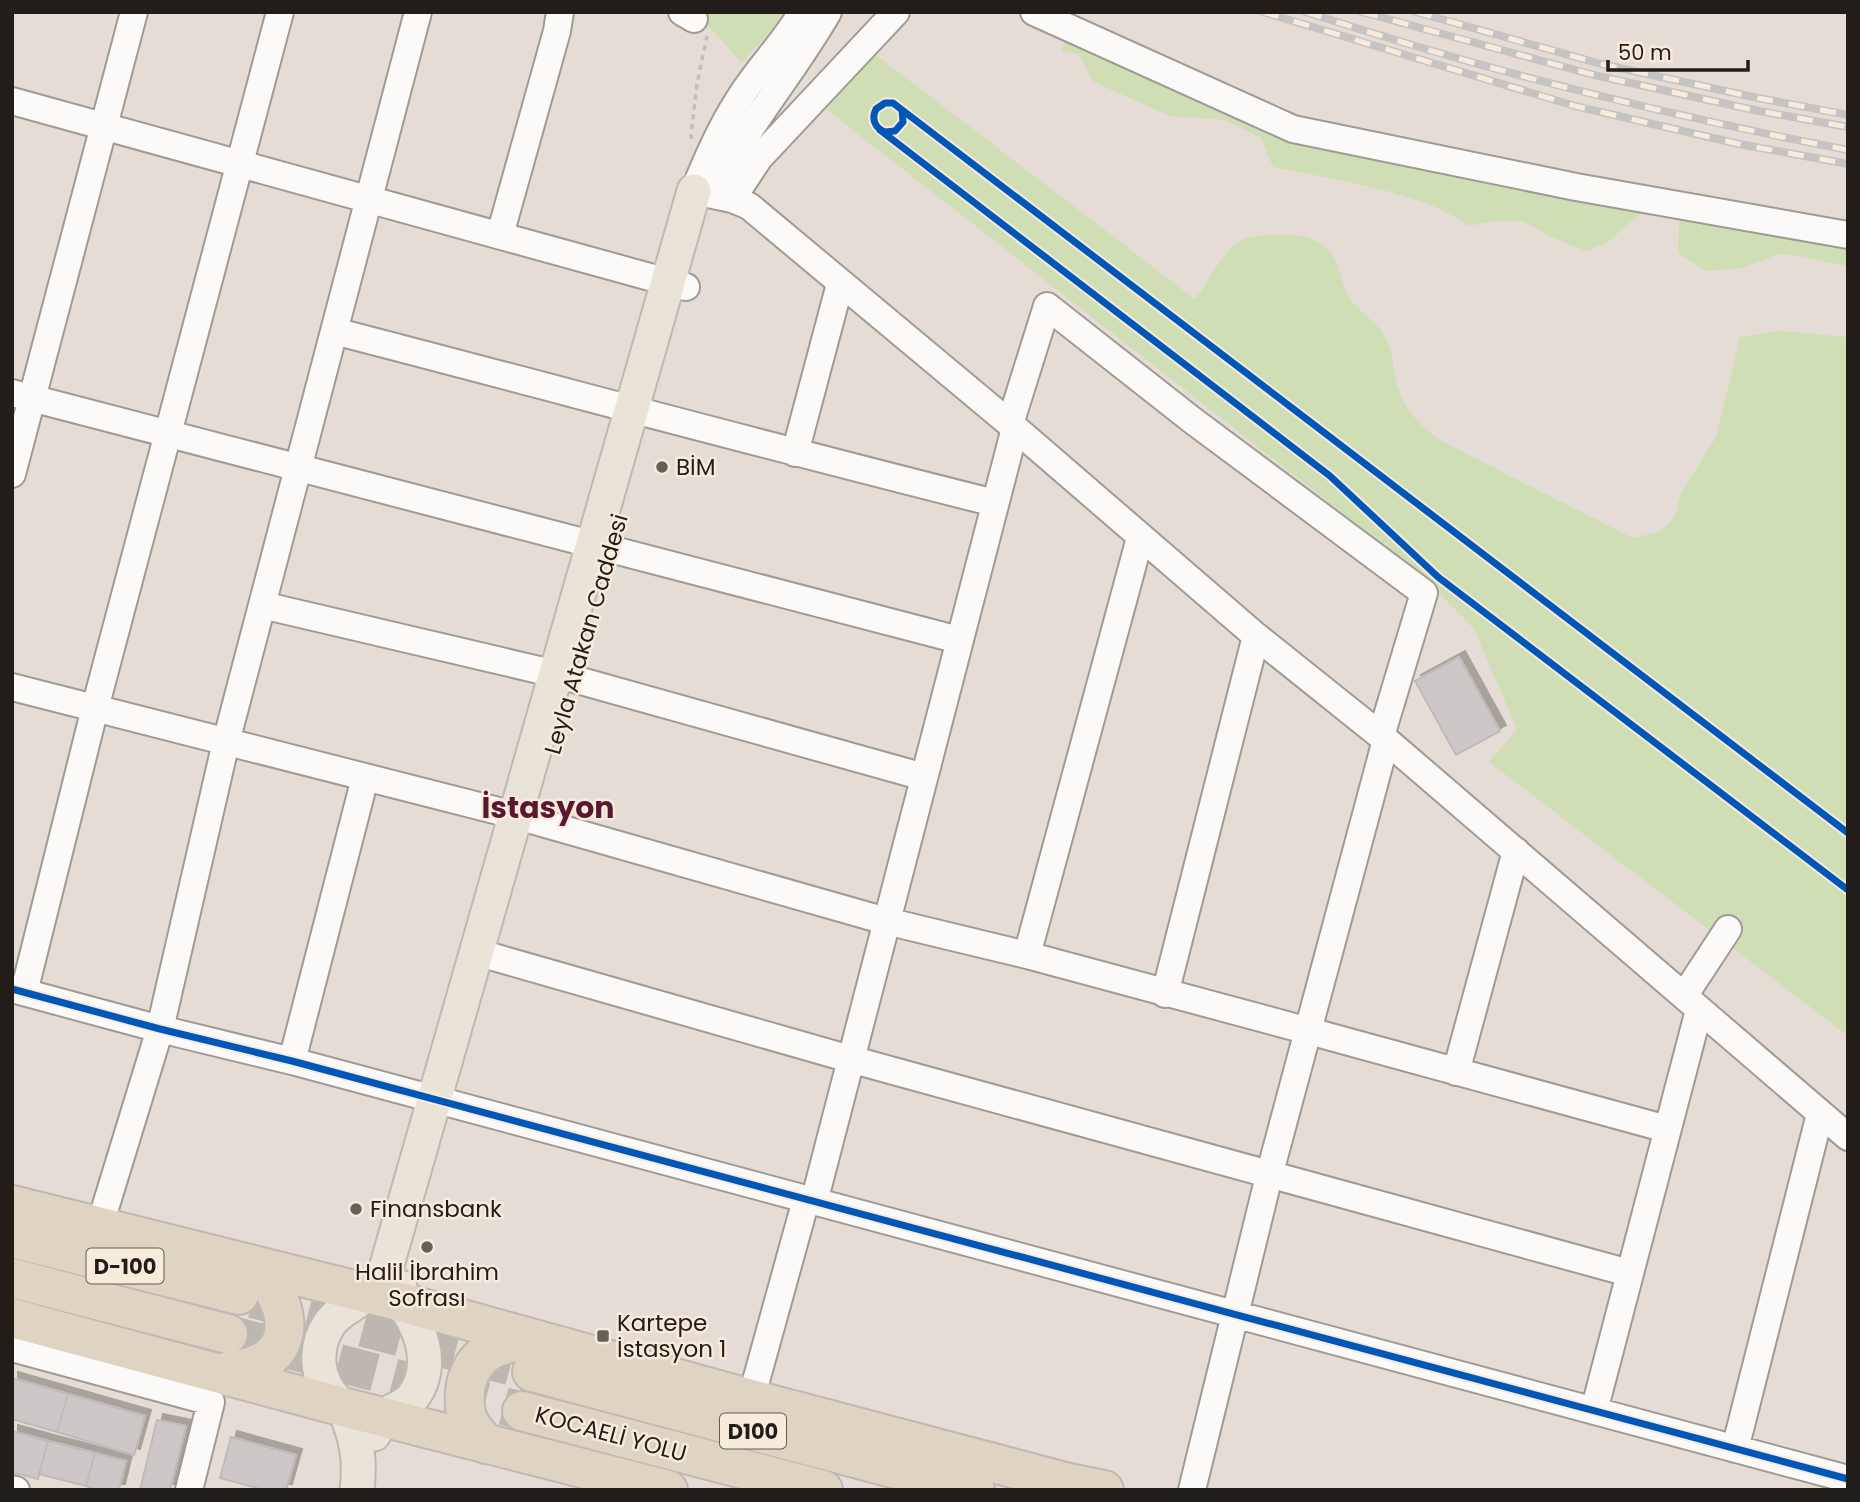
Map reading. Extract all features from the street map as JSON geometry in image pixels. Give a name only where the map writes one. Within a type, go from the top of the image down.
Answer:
[{"type":"highway","points":[[12,1205],[310,1279],[390,1280],[533,1356],[751,1399],[1077,1486],[1104,1490]]},
{"type":"highway","name":"D-100","points":[[12,1238],[239,1295]]},
{"type":"highway","points":[[220,1373],[248,1368],[273,1355],[284,1329],[281,1301],[264,1278],[256,1271],[223,1258]]},
{"type":"highway","name":"D-100","points":[[12,1278],[228,1334]]},
{"type":"highway","points":[[12,1318],[343,1407],[668,1490]]},
{"type":"highway","points":[[486,1444],[469,1422],[465,1408],[468,1376],[474,1363],[492,1348],[509,1341],[533,1356]]},
{"type":"highway","name":"D100","points":[[533,1356],[975,1490]]},
{"type":"highway","name":"KOCAELİ YOLU","points":[[522,1411],[823,1490]]},
{"type":"main road","name":"Leyla Atakan Caddesi","points":[[390,1280],[677,285],[711,187]]},
{"type":"main road","points":[[390,1280],[422,1339],[425,1367],[413,1397],[402,1408],[383,1417],[359,1475],[349,1421],[343,1407],[328,1390],[321,1375],[318,1360],[320,1342],[328,1325],[340,1311],[390,1280]]},
{"type":"street","points":[[12,474],[22,396],[105,127],[134,12]]},
{"type":"street","points":[[280,12],[18,990],[160,1029],[292,1061],[1848,1479]]},
{"type":"street","points":[[99,1228],[160,1029],[226,742],[418,12]]},
{"type":"street","points":[[500,235],[560,12]]},
{"type":"street","name":"Leyla Atakan Caddesi","points":[[711,187],[736,102],[789,34],[802,12]]},
{"type":"street","name":"Leyla Atakan Caddesi","points":[[711,187],[810,44],[828,12]]},
{"type":"street","points":[[711,187],[759,158],[896,12]]},
{"type":"street","points":[[1034,12],[1293,129],[1576,187],[1848,235]]},
{"type":"street","points":[[12,101],[677,285]]},
{"type":"street","points":[[711,187],[749,206],[1012,426],[1256,636],[1384,738],[1848,1137]]},
{"type":"street","points":[[794,453],[840,284]]},
{"type":"street","points":[[751,1399],[850,1059],[995,503],[1012,426],[1047,306],[1192,420],[1424,593],[1269,1176],[1192,1490]]},
{"type":"street","points":[[334,331],[641,410],[794,453],[995,503]]},
{"type":"street","points":[[22,396],[959,640]]},
{"type":"street","points":[[1027,956],[1140,538]]},
{"type":"street","points":[[262,605],[565,677],[924,777]]},
{"type":"street","points":[[1165,993],[1256,636]]},
{"type":"street","points":[[12,687],[522,818],[886,921],[1027,956],[1667,1129]]},
{"type":"street","points":[[292,1061],[365,778]]},
{"type":"street","points":[[1456,1072],[1516,851]]},
{"type":"street","points":[[1594,1411],[1667,1129],[1691,1003],[1728,929]]},
{"type":"street","points":[[483,954],[1269,1176],[1629,1273]]},
{"type":"street","points":[[1735,1449],[1820,1114]]},
{"type":"street","points":[[12,1348],[211,1402],[189,1490]]},
{"type":"path","points":[[695,18],[697,84],[691,136],[711,187]]},
{"type":"green space","points":[[696,12],[782,12],[775,25],[742,63]]},
{"type":"green space","points":[[1067,35],[1288,135],[1848,241],[1848,267],[1779,254],[1742,268],[1706,271],[1678,253],[1679,221],[1643,212],[1606,243],[1586,251],[1549,236],[1523,221],[1496,221],[1468,226],[1451,214],[1403,196],[1273,167],[1261,138],[1225,120],[1170,116],[1094,82],[1079,55],[1061,51]]},
{"type":"green space","points":[[876,55],[1195,299],[1224,255],[1240,241],[1256,236],[1287,235],[1306,237],[1322,244],[1334,258],[1352,301],[1386,339],[1400,395],[1420,423],[1441,441],[1633,538],[1659,532],[1674,518],[1681,493],[1716,437],[1740,337],[1778,331],[1848,337],[1848,1036],[1489,762],[1517,729],[1474,629],[1423,576],[826,109]]},
{"type":"building","points":[[1459,657],[1500,731],[1456,755],[1415,681]]},
{"type":"building","points":[[12,1378],[68,1394],[57,1432],[12,1419]]},
{"type":"building","points":[[68,1394],[145,1416],[134,1455],[57,1432]]},
{"type":"building","points":[[157,1420],[186,1426],[170,1490],[140,1490]]},
{"type":"building","points":[[12,1431],[48,1441],[38,1479],[12,1472]]},
{"type":"building","points":[[231,1437],[296,1455],[286,1490],[264,1490],[220,1478]]},
{"type":"building","points":[[48,1441],[95,1453],[86,1486],[39,1474]]},
{"type":"building","points":[[95,1453],[126,1461],[119,1490],[98,1490],[86,1486]]},
{"type":"tunnel","points":[[253,1299],[532,1372]]},
{"type":"tunnel","points":[[228,1334],[522,1411]]},
{"type":"railway","points":[[1263,12],[1575,106],[1739,144],[1848,164]]},
{"type":"railway","points":[[1306,12],[1575,90],[1848,150]]},
{"type":"railway","points":[[1362,12],[1594,75],[1754,110],[1848,127]]},
{"type":"railway","points":[[1416,12],[1601,64],[1848,115]]},
{"type":"cycle path","points":[[902,110],[903,122],[895,131],[885,132],[875,123],[876,109],[885,103],[893,103],[1848,833]]},
{"type":"cycle path","points":[[880,130],[1330,476],[1438,577],[1848,890]]},
{"type":"cycle path","points":[[12,989],[292,1061],[1848,1479]]},
{"type":"place","name":"BİM","points":[[662,467]]},
{"type":"place","name":"Finansbank","points":[[356,1209]]},
{"type":"place","name":"Halil İbrahim Sofrası","points":[[427,1247]]},
{"type":"place","name":"Kartepe İstasyon 1","points":[[603,1336]]},
{"type":"district","name":"İstasyon","points":[[548,807]]}]
